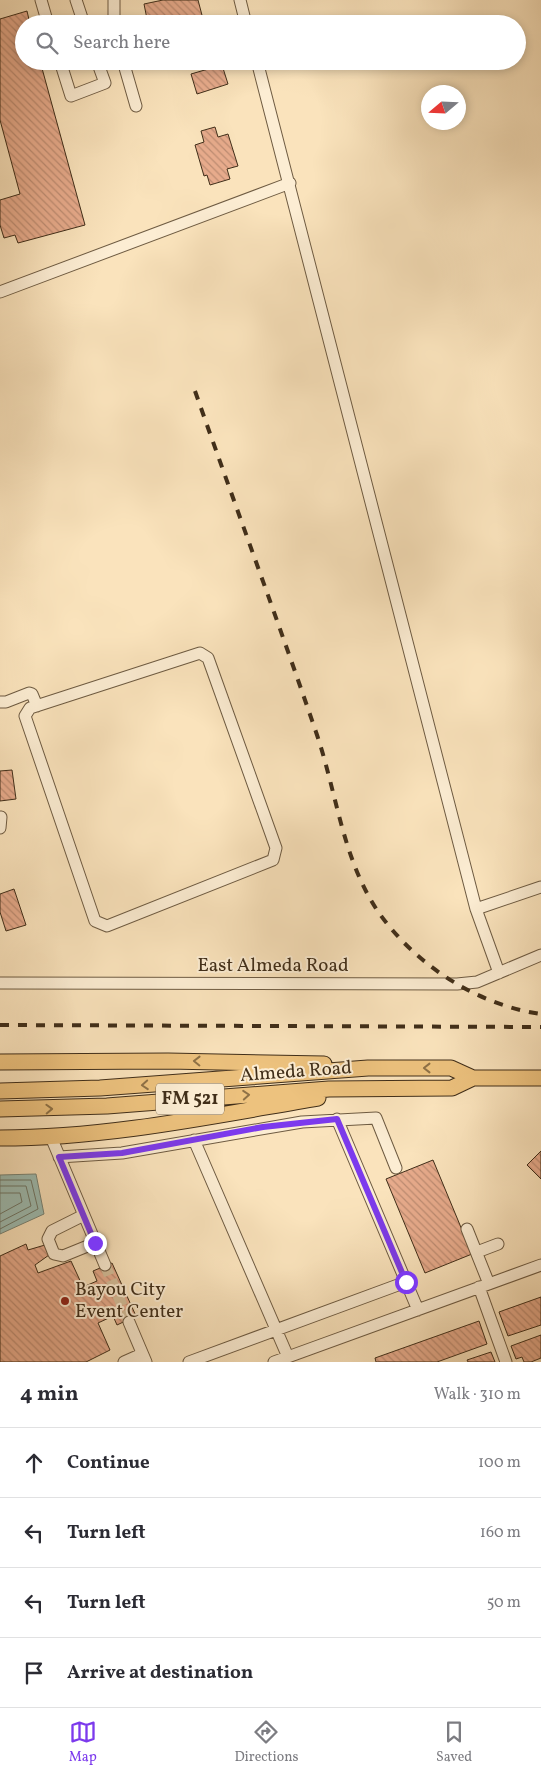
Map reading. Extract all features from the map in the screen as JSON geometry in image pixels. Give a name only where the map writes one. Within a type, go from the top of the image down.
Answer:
[{"type":"main road","points":[[0,1062],[298,1062],[368,1068]]},
{"type":"main road","name":"Almeda Road","points":[[0,1091],[100,1088],[368,1068],[451,1068],[473,1078],[541,1078]]},
{"type":"main road","name":"Almeda Road","points":[[0,1109],[107,1106],[329,1089],[381,1087],[452,1088],[473,1078]]},
{"type":"main road","points":[[0,1138],[51,1137],[118,1132],[381,1087]]},
{"type":"street","points":[[41,0],[45,15]]},
{"type":"street","points":[[76,0],[81,15]]},
{"type":"street","points":[[114,0],[114,15]]},
{"type":"street","points":[[240,0],[244,15]]},
{"type":"street","points":[[63,70],[71,96],[104,83],[100,70]]},
{"type":"street","points":[[126,70],[136,106]]},
{"type":"street","points":[[259,70],[290,182],[476,909],[499,973]]},
{"type":"street","points":[[0,292],[290,182]]},
{"type":"street","points":[[200,653],[208,658],[276,848],[273,860],[107,926],[96,921],[25,716],[30,708],[37,706],[200,653]]},
{"type":"street","points":[[0,702],[6,702],[29,693],[32,694],[37,706]]},
{"type":"street","points":[[476,909],[541,887]]},
{"type":"street","name":"East Almeda Road","points":[[0,983],[457,984],[477,982],[541,955]]},
{"type":"street","points":[[259,1108],[263,1127]]},
{"type":"street","points":[[59,1157],[122,1153],[263,1127],[337,1119],[376,1118],[396,1168]]},
{"type":"street","points":[[337,1119],[418,1310]]},
{"type":"street","points":[[51,1137],[105,1265]]},
{"type":"street","points":[[194,1140],[288,1357]]},
{"type":"street","points":[[84,1215],[52,1232],[48,1239],[50,1246],[54,1254],[64,1256],[95,1243]]},
{"type":"street","points":[[467,1229],[476,1252],[506,1362]]},
{"type":"street","points":[[476,1252],[498,1244]]},
{"type":"street","points":[[274,1362],[541,1265]]},
{"type":"street","points":[[189,1362],[406,1282]]},
{"type":"street","points":[[124,1362],[144,1358],[129,1322]]},
{"type":"water","points":[[36,1174],[44,1214],[0,1234],[0,1175]]},
{"type":"building","points":[[163,0],[198,0],[202,15],[146,15],[144,4]]},
{"type":"building","points":[[27,11],[28,15],[15,15],[15,70],[42,70],[85,225],[18,243],[15,235],[4,238],[0,225],[0,200],[20,194],[0,120],[0,19]]},
{"type":"building","points":[[205,70],[224,70],[228,84],[197,94],[191,74]]},
{"type":"building","points":[[215,127],[218,137],[228,134],[238,166],[227,169],[230,179],[210,185],[207,175],[204,176],[195,145],[204,142],[201,131]]},
{"type":"building","points":[[12,770],[16,799],[0,801],[0,771]]},
{"type":"building","points":[[14,889],[26,925],[6,931],[0,912],[0,894]]},
{"type":"building","points":[[541,1151],[541,1179],[527,1165]]},
{"type":"building","points":[[433,1160],[472,1254],[425,1273],[386,1179]]},
{"type":"building","name":"Bayou City Event Center","points":[[26,1244],[28,1250],[45,1245],[49,1255],[35,1265],[38,1273],[71,1261],[83,1287],[97,1281],[93,1271],[112,1263],[136,1316],[117,1325],[113,1316],[98,1323],[110,1350],[86,1362],[0,1362],[0,1256]]},
{"type":"building","points":[[541,1297],[541,1325],[508,1336],[499,1312]]},
{"type":"building","points":[[479,1321],[487,1344],[437,1362],[376,1362],[375,1358]]},
{"type":"building","points":[[541,1335],[541,1358],[531,1362],[524,1362],[522,1357],[516,1359],[511,1346]]},
{"type":"building","points":[[491,1352],[495,1362],[468,1362],[467,1360]]},
{"type":"tunnel","points":[[105,1265],[129,1322]]},
{"type":"railway","points":[[195,391],[316,732],[348,848],[367,892],[379,913],[394,932],[411,949],[450,980],[494,1002],[541,1014]]},
{"type":"railway","points":[[0,1025],[541,1027]]},
{"type":"place","name":"Bayou City Event Center","points":[[65,1301]]},
{"type":"route","points":[[95,1243],[59,1157],[122,1153],[263,1127],[337,1119],[406,1282]]}]
